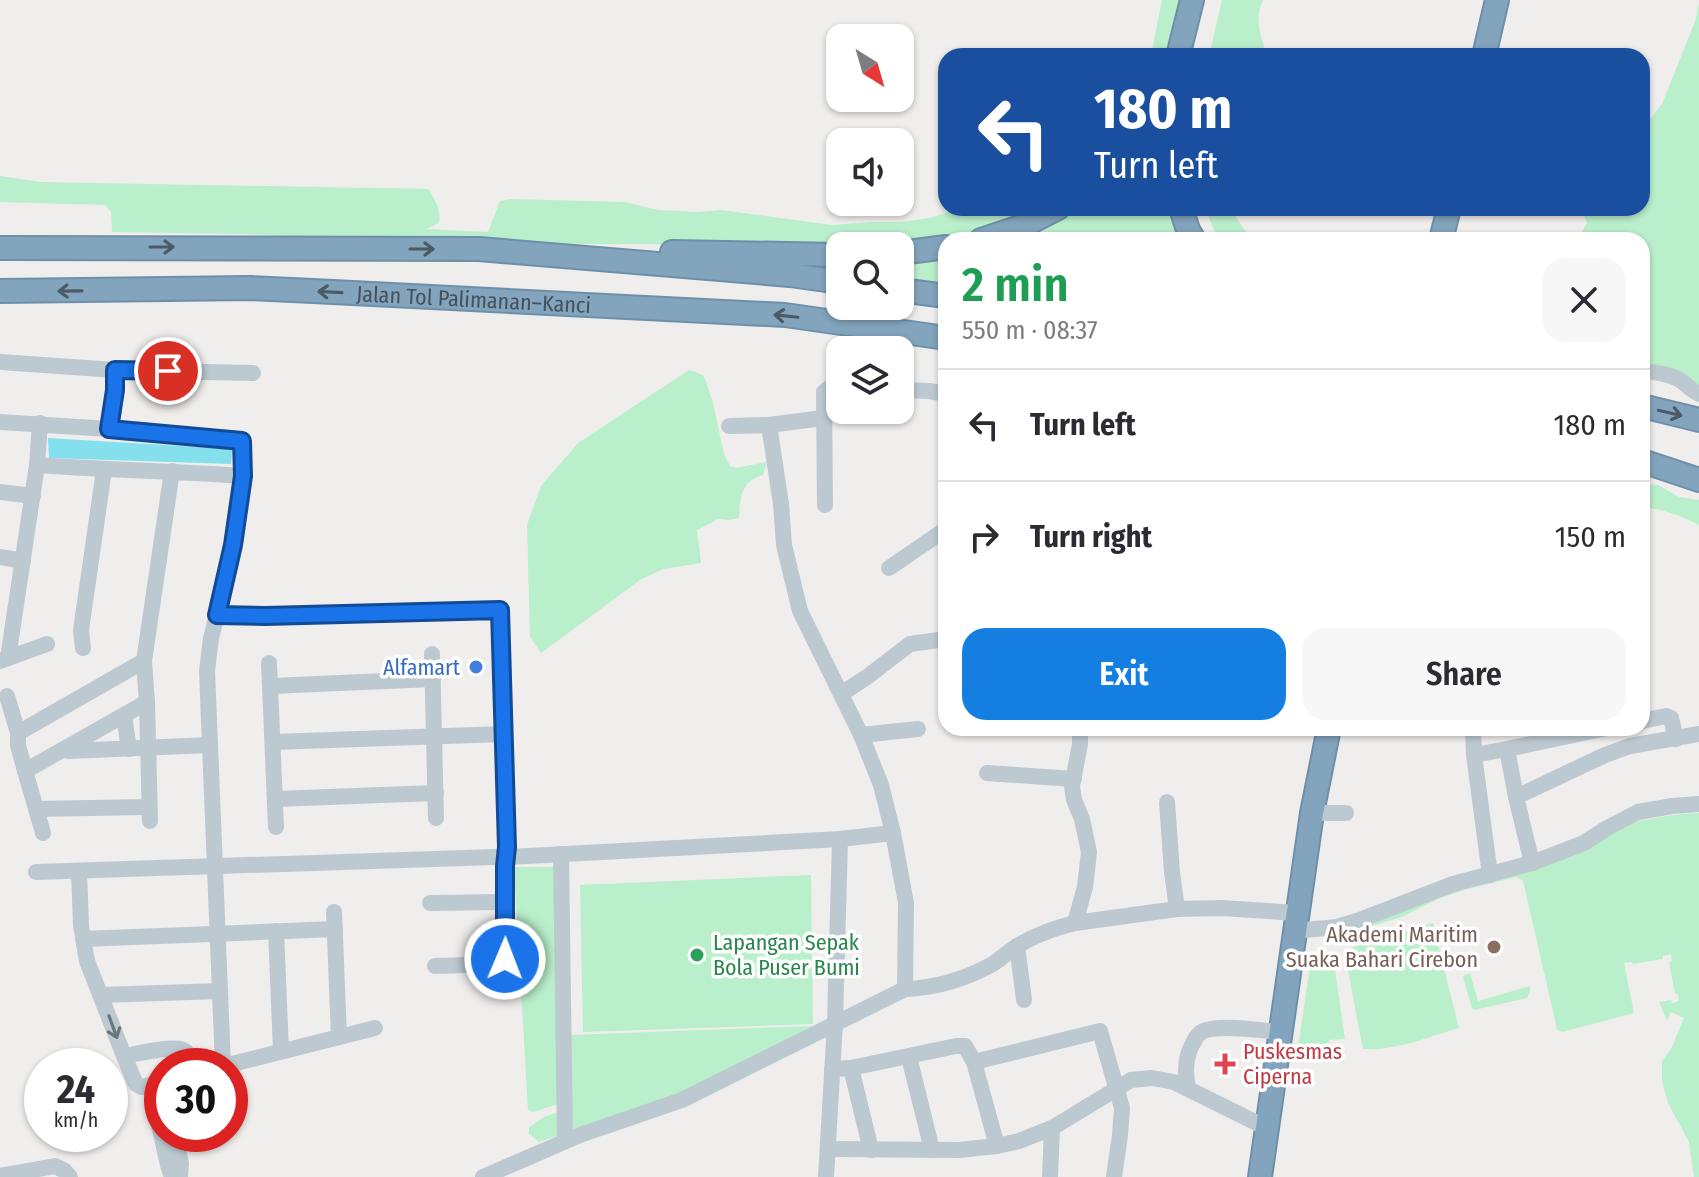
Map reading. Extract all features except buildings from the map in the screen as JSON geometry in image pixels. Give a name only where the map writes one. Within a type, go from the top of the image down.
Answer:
[{"type":"highway","points":[[1180,48],[1192,0]]},
{"type":"highway","points":[[1190,48],[1201,0]]},
{"type":"highway","points":[[1486,48],[1497,0]]},
{"type":"highway","points":[[1005,232],[1042,216]]},
{"type":"highway","name":"Jalan Tol Palimanan–Kanci","points":[[0,248],[479,249],[826,280]]},
{"type":"highway","points":[[914,251],[938,248]]},
{"type":"highway","points":[[479,249],[826,255]]},
{"type":"highway","name":"Jalan Tol Palimanan–Kanci","points":[[0,291],[250,288],[313,291],[785,315],[938,337]]},
{"type":"highway","points":[[914,292],[938,295]]},
{"type":"highway","points":[[1650,408],[1699,420]]},
{"type":"highway","points":[[1650,452],[1699,464]]},
{"type":"highway","points":[[1650,464],[1699,480]]},
{"type":"highway","points":[[1260,1177],[1312,813],[1327,736]]},
{"type":"street","points":[[0,362],[115,370],[253,373]]},
{"type":"street","points":[[109,429],[115,370]]},
{"type":"street","points":[[1650,372],[1672,376],[1699,394]]},
{"type":"street","points":[[825,505],[823,418],[826,390]]},
{"type":"street","points":[[914,390],[938,393]]},
{"type":"street","points":[[729,426],[823,418]]},
{"type":"street","points":[[0,422],[242,441],[242,472],[233,545],[211,638],[207,671],[223,1048]]},
{"type":"street","points":[[40,423],[33,496],[23,561],[8,609],[4,659],[47,644]]},
{"type":"street","points":[[769,425],[784,545],[800,611],[861,735],[881,785],[893,833],[906,903],[905,989]]},
{"type":"street","points":[[37,465],[104,470],[242,472]]},
{"type":"street","points":[[83,648],[81,630],[104,470]]},
{"type":"street","points":[[36,809],[145,807],[150,812],[144,661],[172,471]]},
{"type":"street","points":[[0,492],[33,496]]},
{"type":"street","points":[[889,568],[938,534]]},
{"type":"street","points":[[0,557],[23,561]]},
{"type":"street","points":[[217,615],[500,610],[506,956],[499,964],[435,966]]},
{"type":"street","points":[[841,694],[910,644],[938,640]]},
{"type":"street","points":[[432,654],[436,818]]},
{"type":"street","points":[[18,733],[144,661]]},
{"type":"street","points":[[269,663],[276,827]]},
{"type":"street","points":[[271,686],[433,679]]},
{"type":"street","points":[[7,696],[43,833]]},
{"type":"street","points":[[25,771],[147,702]]},
{"type":"street","points":[[124,716],[129,749]]},
{"type":"street","points":[[1650,719],[1671,718],[1676,739]]},
{"type":"street","points":[[861,735],[918,729]]},
{"type":"street","points":[[273,742],[504,734]]},
{"type":"street","points":[[1516,797],[1630,746],[1699,734]]},
{"type":"street","points":[[1075,923],[1087,878],[1089,852],[1072,786],[1080,736]]},
{"type":"street","points":[[1473,736],[1490,875]]},
{"type":"street","points":[[1474,755],[1569,736]]},
{"type":"street","points":[[63,751],[210,745]]},
{"type":"street","points":[[1507,749],[1532,863]]},
{"type":"street","points":[[987,773],[1074,779]]},
{"type":"street","points":[[275,799],[436,793]]},
{"type":"street","points":[[1167,802],[1177,909]]},
{"type":"street","points":[[483,1177],[565,1141],[682,1100],[905,989],[961,978],[989,966],[1017,946],[1045,932],[1075,923],[1177,909],[1222,908],[1337,927],[1453,884],[1532,863],[1584,843],[1638,812],[1699,804]]},
{"type":"street","points":[[1312,813],[1346,813]]},
{"type":"street","points":[[36,872],[506,857],[840,839],[893,833]]},
{"type":"street","points":[[826,1177],[835,1023],[840,839]]},
{"type":"street","points":[[561,854],[565,1141]]},
{"type":"street","points":[[79,871],[81,926],[87,961],[121,1048]]},
{"type":"street","points":[[430,903],[505,902]]},
{"type":"street","points":[[334,912],[339,1037]]},
{"type":"street","points":[[83,939],[335,929]]},
{"type":"street","points":[[276,931],[281,1051]]},
{"type":"street","points":[[1017,946],[1024,1000]]},
{"type":"street","points":[[101,995],[220,991]]},
{"type":"street","points":[[248,1060],[375,1028]]},
{"type":"street","points":[[1188,1088],[1187,1057],[1198,1034],[1219,1028],[1280,1032]]},
{"type":"street","points":[[974,1062],[1098,1031],[1101,1033],[1122,1108],[1114,1177]]},
{"type":"street","points":[[832,1069],[851,1068],[963,1045],[974,1062],[997,1146]]},
{"type":"street","points":[[910,1061],[932,1150]]},
{"type":"street","points":[[128,1065],[136,1084],[144,1086]]},
{"type":"street","points":[[851,1068],[871,1150]]},
{"type":"street","points":[[828,1149],[932,1150],[997,1146],[1052,1128],[1131,1080],[1152,1078],[1163,1078],[1188,1088],[1267,1128]]},
{"type":"street","points":[[1050,1177],[1052,1128]]},
{"type":"street","points":[[0,1176],[55,1166],[70,1177]]},
{"type":"green space","points":[[1162,0],[1182,0],[1170,48],[1153,48]]},
{"type":"green space","points":[[1222,0],[1263,0],[1258,18],[1263,48],[1211,48]]},
{"type":"green space","points":[[1699,2],[1699,387],[1650,367],[1650,232],[1582,232],[1587,223],[1584,216],[1650,216],[1650,119],[1662,104],[1696,19]]},
{"type":"green space","points":[[0,176],[41,182],[428,189],[437,205],[439,223],[426,229],[488,232],[500,201],[511,199],[625,202],[658,210],[721,210],[832,225],[901,222],[938,215],[1024,216],[978,232],[938,232],[938,240],[914,243],[914,232],[826,232],[826,245],[566,244],[112,232],[111,212],[105,205],[0,202]]},
{"type":"green space","points":[[1059,216],[1176,216],[1181,232],[1025,232]]},
{"type":"green space","points":[[1208,216],[1235,216],[1246,232],[1215,232]]},
{"type":"green space","points":[[938,255],[938,285],[914,283],[914,257]]},
{"type":"green space","points":[[689,370],[703,375],[706,382],[724,454],[730,466],[736,468],[767,462],[763,475],[746,486],[741,497],[739,518],[718,519],[697,530],[701,563],[663,569],[640,580],[541,653],[530,637],[527,525],[541,486],[578,443]]},
{"type":"green space","points":[[1650,484],[1658,485],[1679,497],[1699,500],[1699,525],[1672,513],[1650,509]]},
{"type":"green space","points":[[1699,813],[1699,1177],[1694,1177],[1689,1142],[1668,1103],[1662,1081],[1662,1061],[1672,1047],[1684,1018],[1671,1012],[1667,1021],[1659,1002],[1679,1001],[1669,962],[1672,961],[1671,954],[1663,956],[1663,959],[1624,963],[1634,1013],[1562,1032],[1557,1029],[1523,881],[1517,877],[1464,890],[1402,917],[1324,940],[1324,933],[1625,825]]},
{"type":"green space","points":[[514,867],[555,867],[558,1104],[533,1112],[528,1110]]},
{"type":"green space","name":"Lapangan Sepak Bola Puser Bumi","points":[[811,875],[813,1024],[583,1032],[580,885]]},
{"type":"green space","points":[[1433,923],[1440,952],[1427,956],[1430,968],[1443,965],[1459,1028],[1400,1046],[1363,1049],[1344,950]]},
{"type":"green space","points":[[1327,952],[1333,957],[1345,1039],[1329,1040],[1328,1053],[1298,1048],[1312,953]]},
{"type":"green space","points":[[1470,973],[1478,1001],[1530,986],[1530,992],[1527,998],[1474,1010],[1463,977]]},
{"type":"green space","points":[[813,1026],[697,1087],[569,1132],[568,1035]]},
{"type":"green space","points":[[559,1112],[560,1135],[539,1142],[529,1134],[529,1127]]},
{"type":"water","points":[[48,438],[232,449],[231,464],[49,458]]},
{"type":"place","name":"Alfamart","points":[[476,667]]},
{"type":"place","name":"Akademi Maritim Suaka Bahari Cirebon","points":[[1494,947]]},
{"type":"place","name":"Lapangan Sepak Bola Puser Bumi","points":[[697,955]]},
{"type":"place","name":"Puskesmas Ciperna","points":[[1225,1064]]},
{"type":"route","points":[[168,371],[115,370],[109,429],[242,441],[243,476],[233,545],[217,615],[500,610],[507,847],[505,959]]}]
